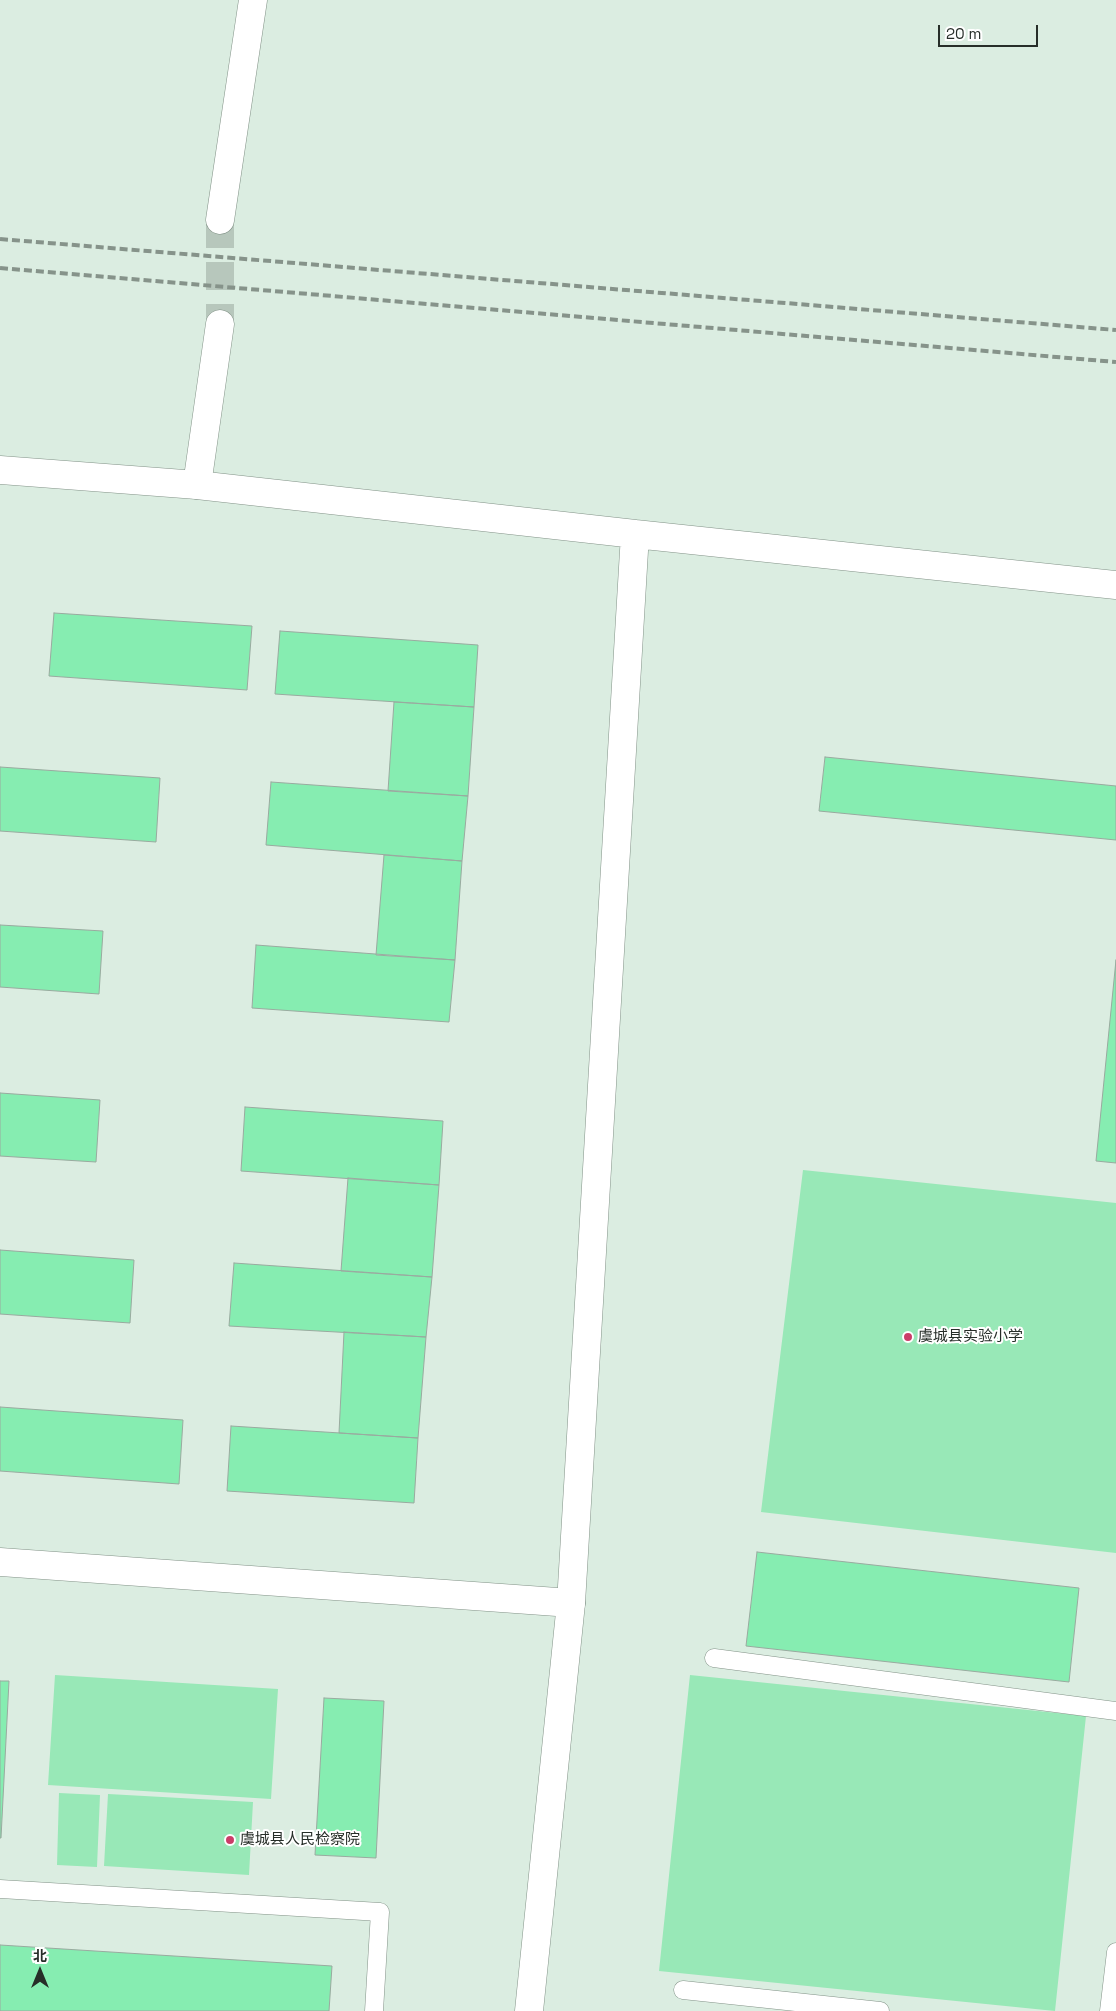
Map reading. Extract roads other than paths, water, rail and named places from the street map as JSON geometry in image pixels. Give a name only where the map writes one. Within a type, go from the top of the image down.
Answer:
[{"type":"street","points":[[220,220],[253,0]]},
{"type":"street","points":[[196,485],[220,324]]},
{"type":"street","points":[[0,470],[196,485],[1116,585]]},
{"type":"street","points":[[529,2011],[571,1603],[635,534]]},
{"type":"street","points":[[0,1562],[571,1603]]},
{"type":"lane","points":[[714,1658],[1116,1711]]},
{"type":"lane","points":[[0,1889],[380,1912],[374,2011]]},
{"type":"lane","points":[[1109,2011],[1116,1952]]},
{"type":"lane","points":[[683,1990],[880,2011]]},
{"type":"tunnel","points":[[220,220],[220,324]]},
{"type":"railway","points":[[0,239],[1116,330]]},
{"type":"railway","points":[[0,268],[1116,362]]},
{"type":"place","name":"虞城县实验小学","points":[[908,1337]]},
{"type":"place","name":"虞城县人民检察院","points":[[230,1840]]}]
